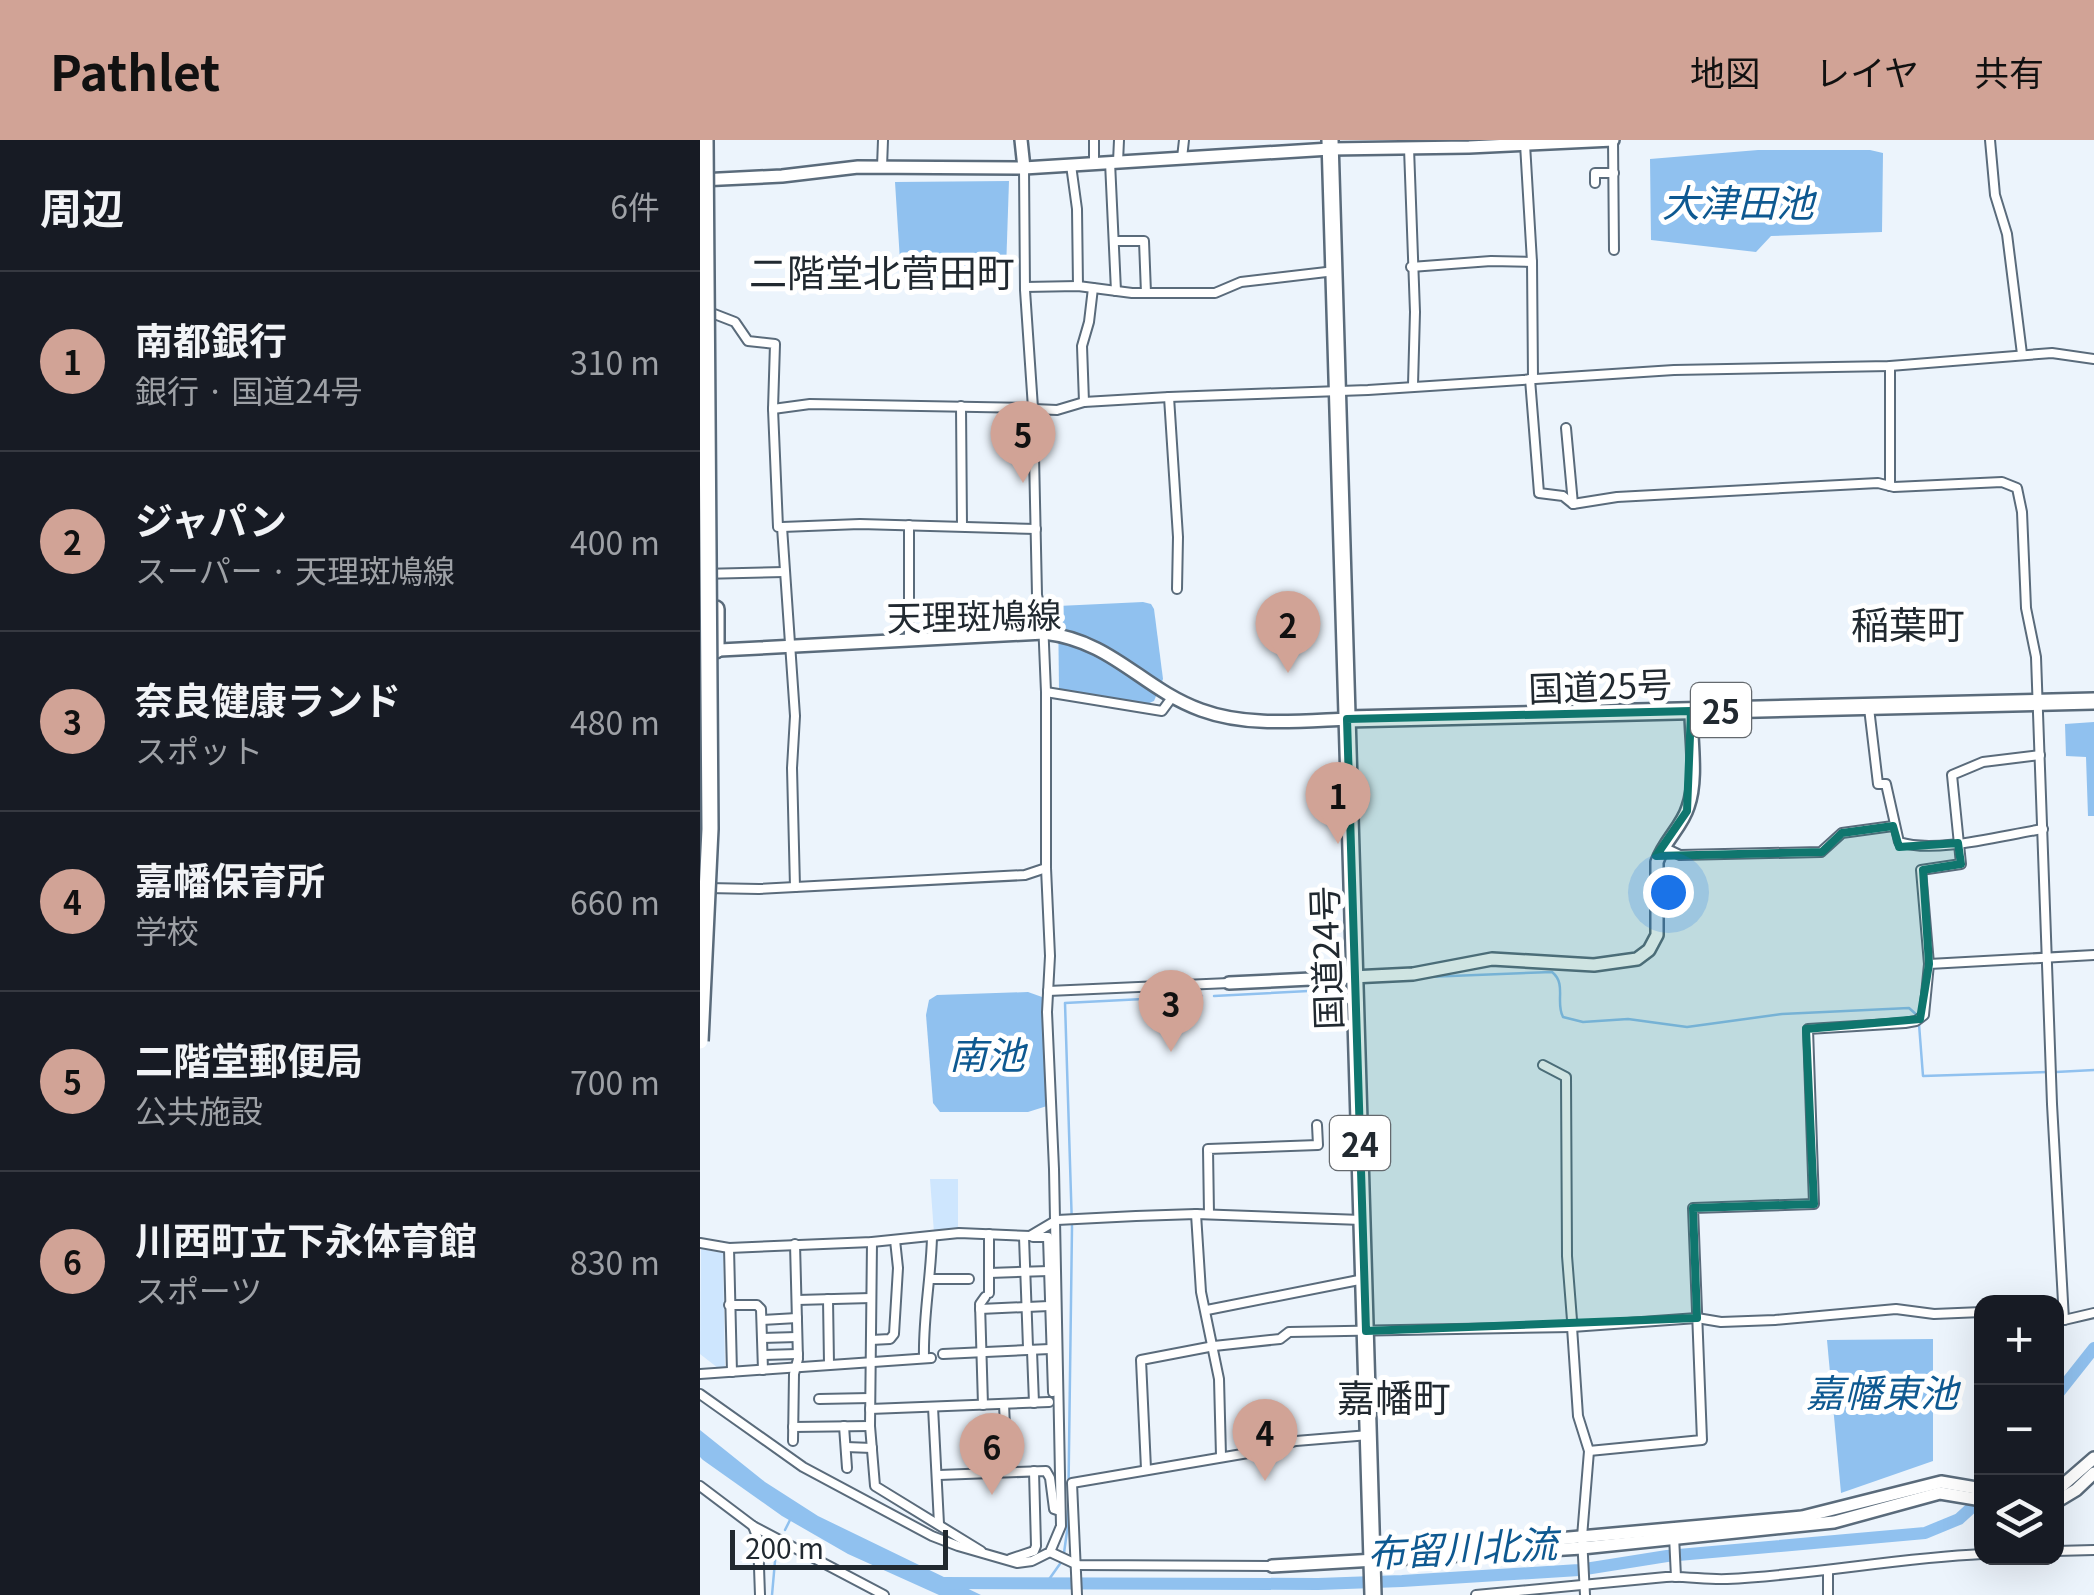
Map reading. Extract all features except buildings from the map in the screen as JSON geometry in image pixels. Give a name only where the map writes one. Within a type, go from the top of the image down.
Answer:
[{"type":"highway","points":[[708,650],[704,180],[709,140]]},
{"type":"highway","points":[[700,1041],[710,829],[706,341],[709,140]]},
{"type":"highway","name":"国道24号","points":[[1326,145],[1335,271],[1373,1593]]},
{"type":"highway","name":"国道25号","points":[[1348,719],[2094,700]]},
{"type":"street","points":[[882,168],[883,140]]},
{"type":"street","points":[[1021,140],[1037,594],[1050,633],[1046,868],[1054,1169],[1048,1271],[1050,1378],[1057,1394]]},
{"type":"street","points":[[1094,140],[1094,164]]},
{"type":"street","points":[[1116,292],[1114,162],[1119,140]]},
{"type":"street","points":[[1182,158],[1184,140]]},
{"type":"street","points":[[704,180],[882,168],[1094,164],[1282,146],[1409,148],[1612,140],[1614,250]]},
{"type":"street","points":[[1990,140],[1995,195],[2006,234],[2022,354]]},
{"type":"street","points":[[1525,143],[1532,262],[1531,379],[1539,492],[1562,496],[1573,504],[1617,496],[1878,484],[2002,482],[2017,488],[2022,512],[2026,608],[2036,657],[2059,1295]]},
{"type":"street","points":[[1409,148],[1414,385]]},
{"type":"street","points":[[1071,165],[1077,209],[1078,286]]},
{"type":"street","points":[[1596,183],[1595,174],[1614,173]]},
{"type":"street","points":[[1116,242],[1144,242],[1146,293]]},
{"type":"street","points":[[1411,267],[1532,262]]},
{"type":"street","points":[[1025,287],[1215,293],[1241,282],[1335,271]]},
{"type":"street","points":[[1084,402],[1082,346],[1090,322],[1092,288]]},
{"type":"street","points":[[706,311],[735,322],[748,340],[775,344],[773,409],[778,527],[909,525],[1036,529]]},
{"type":"street","points":[[773,409],[810,404],[1057,410],[1084,402],[1169,396],[1338,391],[1674,370],[1890,366],[2052,353],[2094,359]]},
{"type":"street","points":[[1890,366],[1890,486]]},
{"type":"street","points":[[1169,396],[1178,536],[1177,589]]},
{"type":"street","points":[[961,406],[962,526]]},
{"type":"street","points":[[1566,428],[1573,504]]},
{"type":"street","points":[[908,642],[909,525]]},
{"type":"street","points":[[782,527],[795,716],[795,887]]},
{"type":"street","points":[[708,574],[784,572]]},
{"type":"street","name":"天理斑鳩線","points":[[708,650],[1050,633],[1102,649],[1198,710],[1228,718],[1348,719]]},
{"type":"street","points":[[1046,692],[1162,710],[1168,693]]},
{"type":"street","points":[[1869,707],[1878,784],[1886,784],[1899,842],[1911,846],[1958,842],[2043,829]]},
{"type":"street","points":[[1048,992],[1413,974],[1492,959],[1594,965],[1637,959],[1649,950],[1657,935],[1657,862],[1687,811],[1692,794],[1690,711]]},
{"type":"street","points":[[1589,1451],[1702,1440],[1694,1208],[1814,1204],[1808,1029],[1920,1019],[1925,1011],[1929,964],[1922,870],[1960,864],[1952,775],[1983,762],[2040,755]]},
{"type":"street","points":[[1664,848],[1680,855],[1821,852],[1842,833],[1893,826]]},
{"type":"street","points":[[700,888],[1024,875],[1046,868]]},
{"type":"street","points":[[1929,964],[2094,955]]},
{"type":"street","points":[[1543,1065],[1566,1076],[1567,1256],[1578,1416],[1589,1451],[1582,1546],[1584,1588]]},
{"type":"street","points":[[1209,1214],[1208,1148],[1318,1145],[1317,1125]]},
{"type":"street","points":[[1196,1214],[1201,1292],[1220,1379],[1221,1456]]},
{"type":"street","points":[[1027,1237],[1050,1223],[1071,1219],[1209,1214],[1362,1220]]},
{"type":"street","points":[[1050,1223],[1060,1511],[1078,1568],[1077,1595]]},
{"type":"street","points":[[700,1243],[729,1248],[989,1234],[1048,1236]]},
{"type":"street","points":[[983,1404],[980,1309],[987,1295],[989,1234]]},
{"type":"street","points":[[700,1374],[928,1357],[922,1332],[932,1237]]},
{"type":"street","points":[[1027,1237],[1026,1307],[1034,1403]]},
{"type":"street","points":[[872,1340],[890,1339],[894,1334],[898,1268],[894,1240]]},
{"type":"street","points":[[872,1242],[870,1426],[875,1486],[984,1554]]},
{"type":"street","points":[[793,1440],[798,1354],[795,1244]]},
{"type":"street","points":[[729,1248],[732,1372]]},
{"type":"street","points":[[989,1273],[1048,1271]]},
{"type":"street","points":[[930,1278],[968,1278]]},
{"type":"street","points":[[1207,1310],[1365,1279]]},
{"type":"street","points":[[797,1300],[872,1298]]},
{"type":"street","points":[[828,1299],[830,1364]]},
{"type":"street","points":[[729,1305],[757,1304],[761,1309],[763,1370]]},
{"type":"street","points":[[980,1309],[1049,1306]]},
{"type":"street","points":[[1146,1469],[1140,1360],[1280,1339],[1290,1332],[1574,1326],[1697,1318],[1721,1322],[1896,1309],[1934,1314],[1974,1312]]},
{"type":"street","points":[[2064,1319],[2094,1313]]},
{"type":"street","points":[[762,1320],[797,1318]]},
{"type":"street","points":[[762,1338],[797,1337]]},
{"type":"street","points":[[943,1354],[1050,1349]]},
{"type":"street","points":[[762,1355],[798,1354]]},
{"type":"street","points":[[700,1394],[803,1467],[932,1536],[1016,1563],[1053,1554],[1068,1529],[1072,1483],[1296,1441],[1369,1435]]},
{"type":"street","points":[[819,1398],[870,1398]]},
{"type":"street","points":[[870,1409],[1049,1402]]},
{"type":"street","points":[[1004,1404],[1007,1472]]},
{"type":"street","points":[[933,1407],[939,1524]]},
{"type":"street","points":[[794,1426],[870,1426]]},
{"type":"street","points":[[844,1426],[847,1468]]},
{"type":"street","points":[[846,1448],[872,1448]]},
{"type":"street","points":[[2064,1484],[2094,1458]]},
{"type":"street","points":[[939,1475],[1046,1471],[1054,1509],[1060,1511]]},
{"type":"street","points":[[1006,1560],[1034,1552],[1036,1546],[1034,1472]]},
{"type":"street","points":[[2064,1497],[2094,1473]]},
{"type":"street","points":[[700,1486],[753,1526],[884,1595]]},
{"type":"street","points":[[1053,1554],[1078,1568],[1372,1564],[1834,1522],[1940,1494],[1974,1490]]},
{"type":"street","points":[[753,1526],[758,1539],[760,1595]]},
{"type":"street","points":[[1674,1538],[1676,1575]]},
{"type":"street","points":[[2064,1552],[2094,1550]]},
{"type":"street","points":[[1476,1595],[1584,1588],[1676,1575],[1722,1580],[1974,1554]]},
{"type":"street","points":[[1828,1571],[1828,1595]]},
{"type":"highlighted area","points":[[1691,711],[1687,811],[1656,856],[1822,852],[1842,833],[1893,826],[1899,847],[1958,843],[1961,864],[1923,870],[1929,964],[1920,1019],[1806,1029],[1814,1204],[1693,1208],[1697,1318],[1366,1331],[1347,719]]},
{"type":"shaded area","points":[[930,1179],[958,1179],[958,1230],[934,1233]]},
{"type":"shaded area","points":[[701,1249],[723,1253],[725,1368],[718,1368],[700,1354]]},
{"type":"water","name":"大津田池","points":[[1758,150],[1883,153],[1882,232],[1771,236],[1756,252],[1651,240],[1650,159]]},
{"type":"water","points":[[1009,181],[1006,270],[998,279],[907,281],[901,277],[895,182]]},
{"type":"water","points":[[1143,602],[1154,609],[1163,679],[1154,701],[1147,704],[1059,689],[1058,606]]},
{"type":"water","points":[[2094,722],[2094,816],[2088,816],[2086,757],[2066,756],[2065,724]]},
{"type":"water","name":"南池","points":[[1028,992],[1042,997],[1047,1106],[1028,1112],[940,1112],[933,1103],[926,1015],[929,1000],[937,995]]},
{"type":"water","name":"嘉幡東池","points":[[1933,1339],[1933,1461],[1841,1493],[1827,1340]]},
{"type":"water","points":[[700,1430],[765,1482],[818,1516],[981,1595],[939,1595],[848,1554],[782,1516],[700,1457]]},
{"type":"waterway","points":[[1426,977],[1552,972],[1559,982],[1563,1017],[1583,1022],[1628,1019],[1687,1027],[1782,1014],[1909,1008],[1918,1016]]},
{"type":"waterway","points":[[1214,996],[1347,989]]},
{"type":"waterway","points":[[1064,1553],[1068,1524],[1072,1227],[1065,1003],[1202,996]]},
{"type":"waterway","points":[[1919,1024],[1923,1076],[2048,1072]]},
{"type":"waterway","points":[[2056,1072],[2094,1070]]},
{"type":"waterway","name":"布留川北流","points":[[2064,1386],[2094,1348]]},
{"type":"waterway","name":"布留川北流","points":[[941,1583],[1318,1584],[1579,1570],[1667,1556],[1925,1533],[1959,1519],[1974,1505]]},
{"type":"waterway","points":[[785,1530],[791,1518]]},
{"type":"waterway","points":[[772,1595],[776,1550]]},
{"type":"waterway","points":[[1045,1585],[1062,1561]]},
{"type":"place","name":"二階堂郵便局","points":[[1023,483]]},
{"type":"place","name":"ジャパン","points":[[1288,673]]},
{"type":"place","name":"南都銀行","points":[[1338,844]]},
{"type":"place","name":"奈良健康ランド","points":[[1171,1052]]},
{"type":"place","name":"嘉幡保育所","points":[[1265,1481]]},
{"type":"place","name":"川西町立下永体育館","points":[[992,1495]]},
{"type":"district","name":"二階堂北菅田町","points":[[882,270]]},
{"type":"district","name":"稲葉町","points":[[1908,622]]},
{"type":"district","name":"嘉幡町","points":[[1394,1395]]}]
